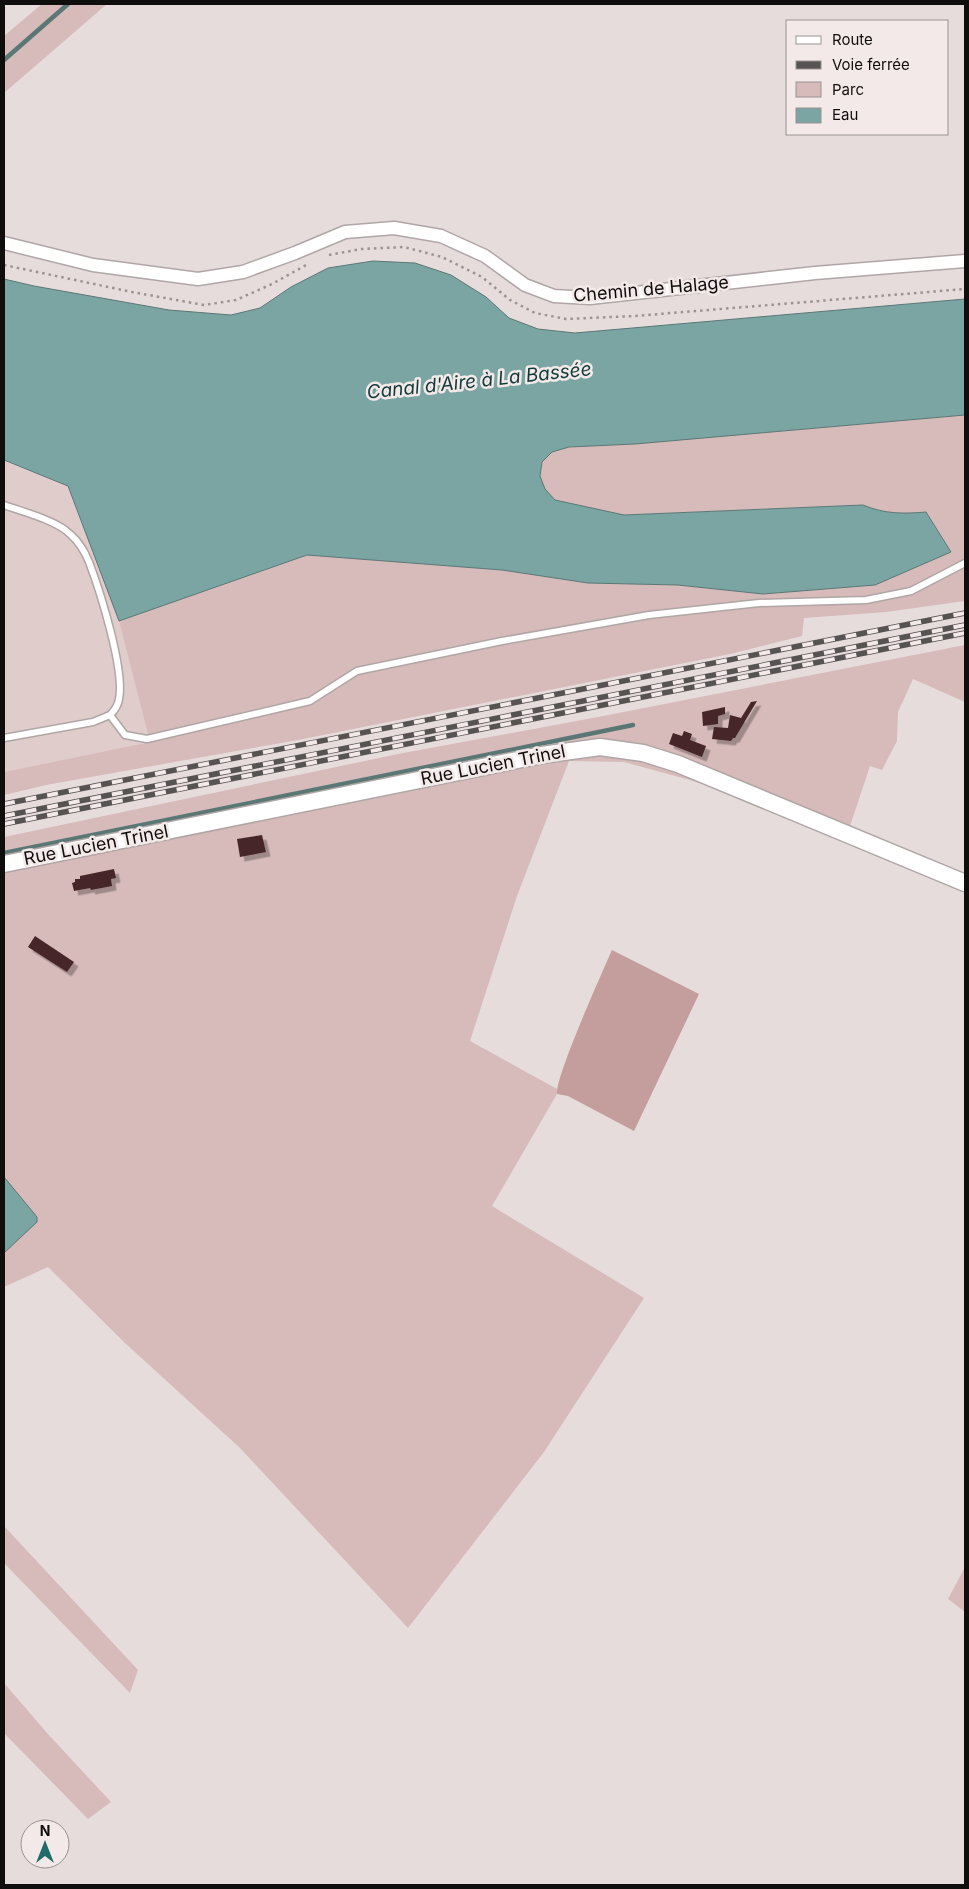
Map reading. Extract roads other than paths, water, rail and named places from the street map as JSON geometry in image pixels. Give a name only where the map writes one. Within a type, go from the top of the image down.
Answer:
[{"type":"street","name":"Chemin de Halage","points":[[4,243],[94,265],[198,279],[243,272],[345,232],[394,228],[441,236],[485,256],[525,285],[554,296],[590,298],[815,273],[965,261]]},
{"type":"street","name":"Rue Lucien Trinel","points":[[4,864],[542,755],[600,748],[643,753],[678,764],[965,883]]},
{"type":"lane","points":[[4,505],[56,524],[69,532],[80,545],[89,561],[110,631],[119,675],[120,690],[119,701],[110,715],[93,722],[4,738]]},
{"type":"lane","points":[[110,715],[125,735],[147,739],[310,701],[357,671],[502,641],[649,615],[759,603],[866,600],[911,591],[965,563]]},
{"type":"water","name":"Canal d'Aire à La Bassée","points":[[373,261],[415,263],[451,275],[486,297],[509,318],[538,329],[575,333],[965,299],[965,415],[635,444],[569,447],[552,452],[542,462],[540,476],[545,489],[555,500],[624,515],[863,505],[894,513],[926,512],[951,552],[875,585],[763,594],[678,585],[588,583],[502,570],[307,555],[119,621],[68,486],[4,460],[4,279],[169,310],[231,315],[260,308],[291,287],[328,268]]},
{"type":"water","points":[[4,1177],[37,1217],[37,1222],[4,1253]]},
{"type":"waterway","points":[[4,60],[68,4]]},
{"type":"waterway","points":[[4,853],[633,725]]},
{"type":"railway","points":[[4,804],[965,613]]},
{"type":"railway","points":[[4,816],[965,625]]},
{"type":"railway","points":[[4,824],[965,633]]}]
